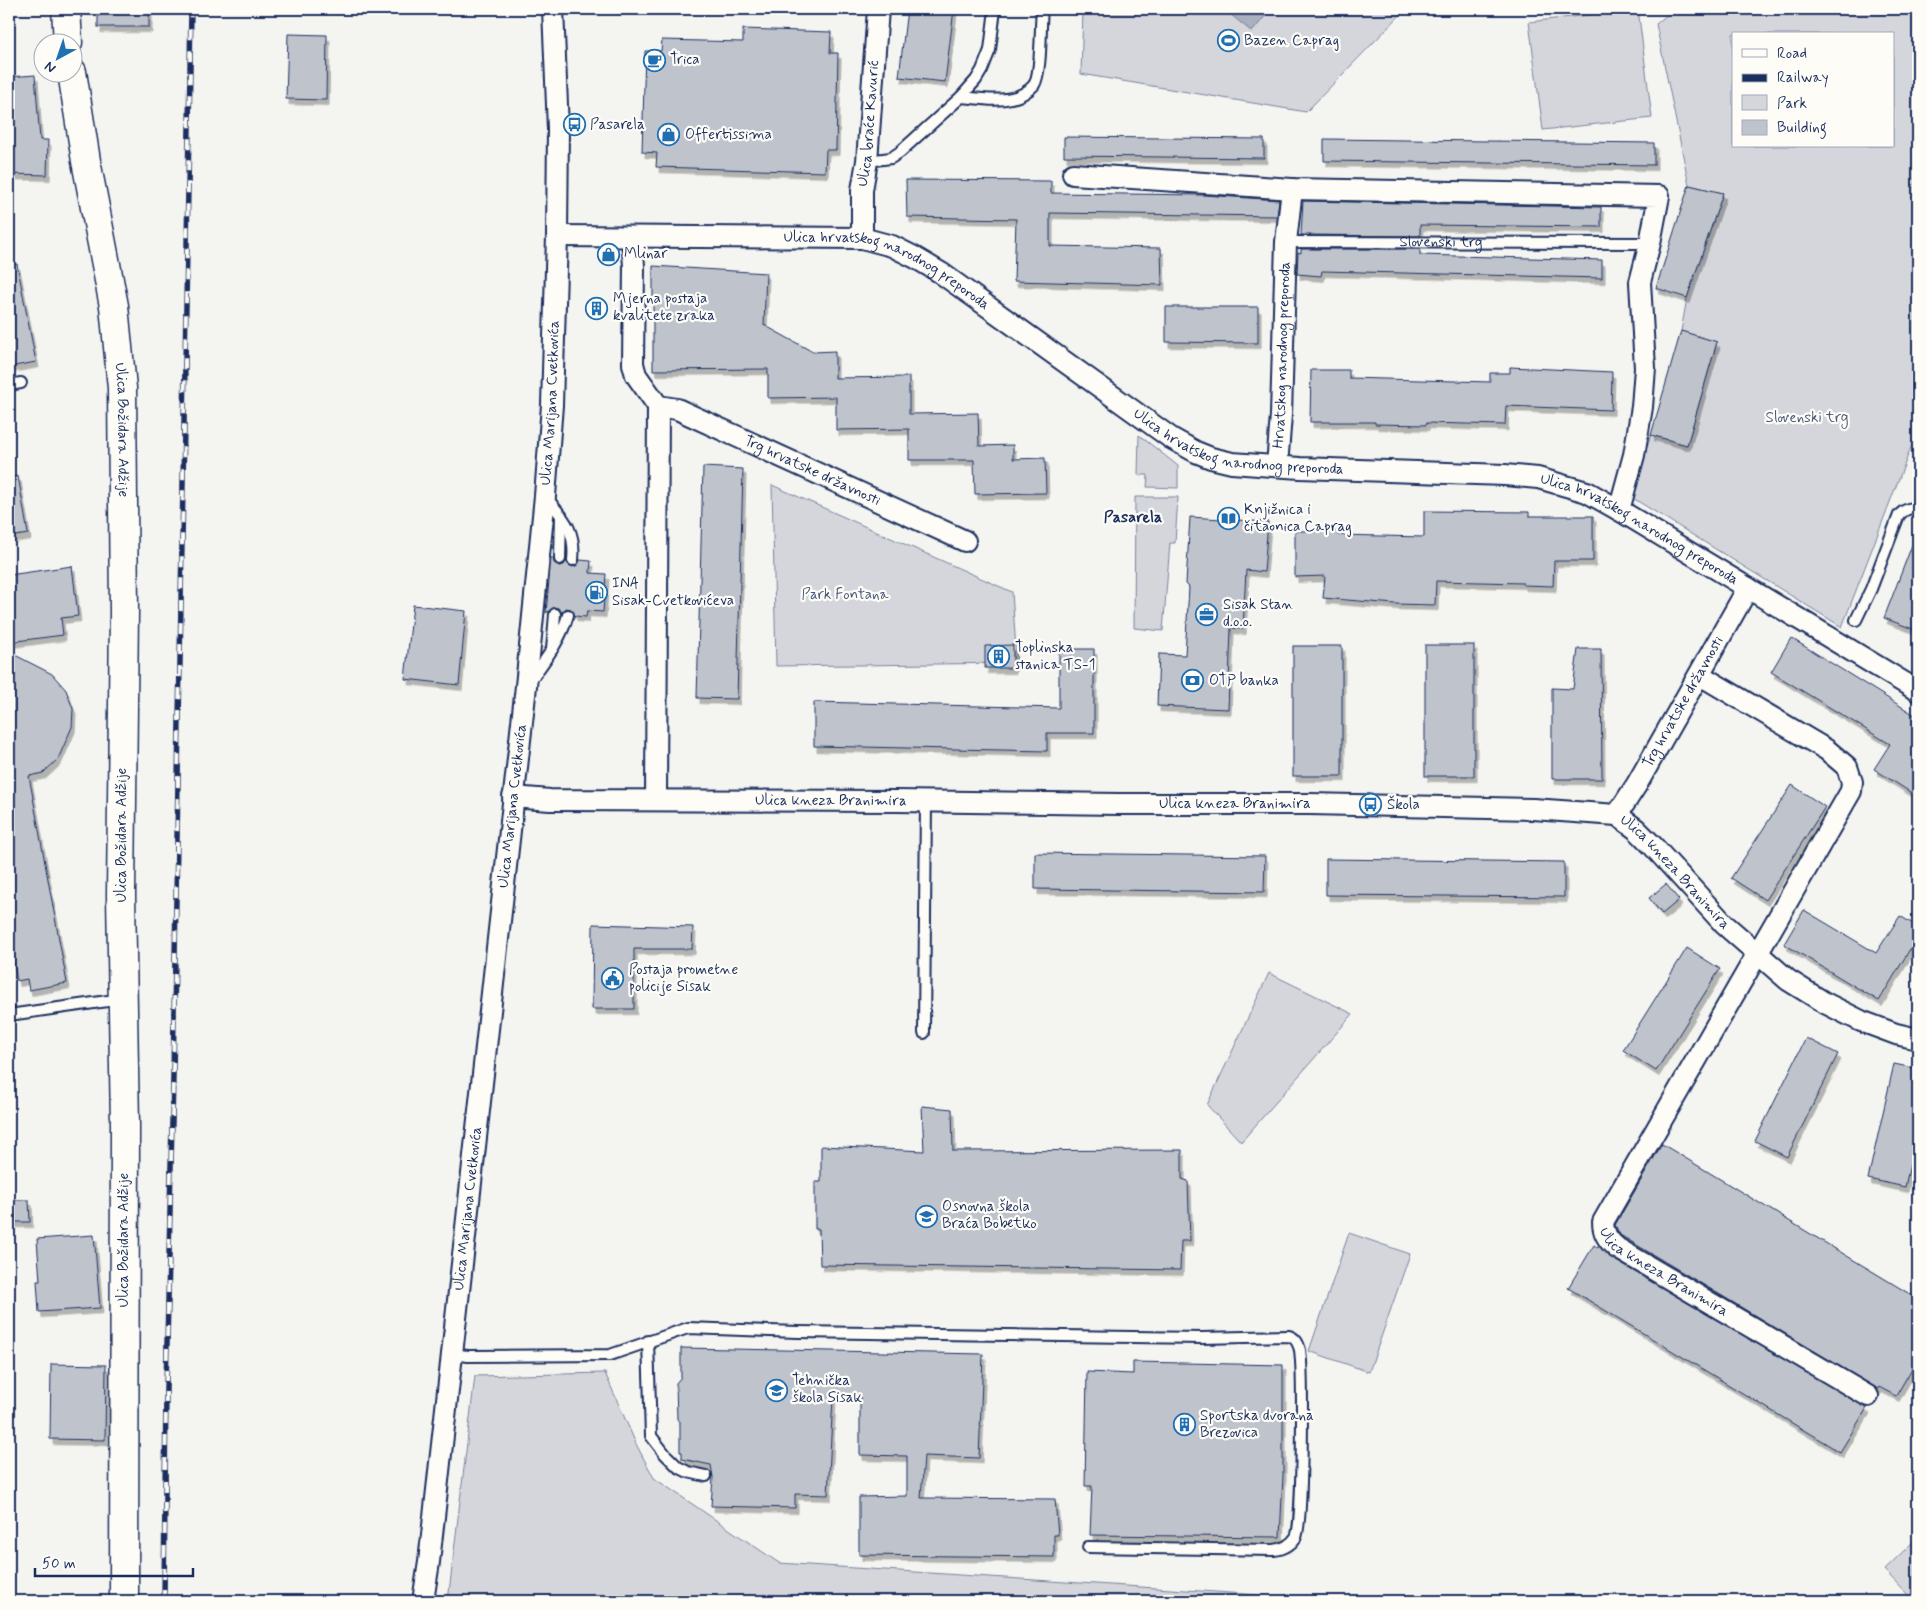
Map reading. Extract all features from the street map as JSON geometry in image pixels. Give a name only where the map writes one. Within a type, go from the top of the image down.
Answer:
[{"type":"main road","points":[[66,9],[67,32]]},
{"type":"main road","name":"Ulica Božidara Adžije","points":[[74,82],[84,152],[114,306],[122,388],[124,611],[121,895],[125,1125],[124,1601]]},
{"type":"street","name":"Ulica Marijana Cvetkovića","points":[[423,1601],[526,686],[545,496],[552,405],[557,236],[558,129],[554,9]]},
{"type":"street","name":"Ulica braće Kavurić","points":[[862,238],[862,190],[866,162],[878,9]]},
{"type":"street","points":[[1074,174],[1292,189],[1659,196],[1650,244],[1640,282],[1645,368],[1642,407],[1634,455],[1619,510]]},
{"type":"street","points":[[1286,242],[1292,189]]},
{"type":"street","name":"Ulica hrvatskog narodnog preporoda","points":[[557,236],[862,238],[892,246],[941,273],[1171,438],[1196,452],[1232,463],[1348,471],[1497,474],[1538,478],[1587,492],[1918,691]]},
{"type":"street","points":[[632,237],[634,266],[633,364],[636,375],[658,406],[656,799]]},
{"type":"street","name":"Hrvatskog narodnog preporoda","points":[[1277,466],[1281,415],[1286,242]]},
{"type":"street","name":"Trg hrvatske državnosti","points":[[658,406],[676,409],[965,541]]},
{"type":"street","name":"Trg hrvatske državnosti","points":[[1617,815],[1634,790],[1748,588]]},
{"type":"street","name":"Ulica kneza Branimira","points":[[1700,675],[1827,750],[1847,767],[1852,782],[1851,791],[1756,953],[1603,1222],[1604,1231],[1611,1243],[1617,1248],[1868,1396]]},
{"type":"street","name":"Ulica kneza Branimira","points":[[513,797],[558,800],[656,799],[1310,804],[1533,809],[1617,815],[1636,829],[1653,846],[1725,926],[1788,980],[1825,1003],[1861,1021],[1896,1034],[1918,1039]]},
{"type":"lane","points":[[866,162],[891,158],[900,152],[961,98],[976,80],[987,60],[992,40],[995,9]]},
{"type":"lane","points":[[961,98],[1000,100],[1012,98],[1025,93],[1033,85],[1038,75],[1042,9]]},
{"type":"lane","name":"Slovenski trg","points":[[1286,242],[1650,244]]},
{"type":"lane","points":[[9,386],[21,383]]},
{"type":"lane","points":[[545,496],[568,524],[574,546],[573,560]]},
{"type":"lane","points":[[1856,620],[1871,589],[1899,515],[1904,510],[1918,508]]},
{"type":"lane","points":[[560,559],[561,515]]},
{"type":"lane","points":[[552,650],[555,614]]},
{"type":"lane","points":[[526,686],[552,650],[564,629],[568,615]]},
{"type":"lane","points":[[924,1033],[926,801]]},
{"type":"lane","points":[[9,1015],[123,999]]},
{"type":"lane","points":[[451,1354],[468,1356],[610,1354],[688,1328],[798,1332],[1202,1338],[1289,1336],[1296,1340],[1300,1350],[1301,1383],[1300,1491],[1298,1532],[1291,1543],[1283,1548],[1274,1550],[1088,1547]]},
{"type":"lane","points":[[648,1341],[649,1427],[651,1436],[678,1467],[688,1472],[706,1476]]},
{"type":"green space","name":"Bazen Caprag","points":[[1083,9],[1406,9],[1306,112],[1081,74]]},
{"type":"green space","points":[[1638,9],[1652,118],[1543,130],[1529,22]]},
{"type":"green space","name":"Slovenski trg","points":[[1674,9],[1918,9],[1918,369],[1911,390],[1918,394],[1918,429],[1842,627],[1631,497],[1651,435],[1687,445],[1717,342],[1681,331],[1687,298],[1723,193],[1689,185],[1656,24]]},
{"type":"green space","points":[[1139,435],[1178,466],[1178,488],[1147,487],[1148,475],[1138,475]]},
{"type":"green space","name":"Park Fontana","points":[[772,485],[1012,592],[1017,663],[776,666]]},
{"type":"green space","points":[[1135,497],[1178,497],[1175,543],[1170,543],[1163,631],[1134,628]]},
{"type":"green space","points":[[1269,973],[1353,1014],[1241,1142],[1207,1105]]},
{"type":"green space","points":[[1349,1233],[1410,1254],[1369,1372],[1309,1351]]},
{"type":"green space","points":[[605,1373],[637,1446],[654,1478],[779,1563],[1261,1595],[1259,1601],[448,1601],[475,1376]]},
{"type":"green space","points":[[1918,1537],[1918,1601],[1914,1601],[1884,1570]]},
{"type":"water","points":[[1224,9],[1271,9],[1252,32]]},
{"type":"building","points":[[98,9],[149,9],[149,27],[98,27]]},
{"type":"building","points":[[907,9],[954,9],[945,82],[899,77]]},
{"type":"building","points":[[743,29],[831,32],[830,53],[838,53],[836,150],[826,150],[825,172],[656,167],[657,153],[642,152],[645,51],[661,51],[662,40],[743,42]]},
{"type":"building","points":[[288,34],[327,35],[326,100],[286,99]]},
{"type":"building","points":[[32,75],[32,82],[36,82],[40,140],[48,140],[47,175],[9,174],[9,77]]},
{"type":"building","points":[[1064,137],[1264,139],[1264,158],[1064,156]]},
{"type":"building","points":[[1324,139],[1654,143],[1654,165],[1324,161]]},
{"type":"building","points":[[906,180],[1051,181],[1051,193],[1203,195],[1279,200],[1277,216],[1050,213],[1050,246],[1161,248],[1162,285],[1014,281],[1016,219],[907,217]]},
{"type":"building","points":[[1689,185],[1723,193],[1687,298],[1656,288]]},
{"type":"building","points":[[1303,201],[1601,207],[1601,227],[1420,225],[1420,236],[1301,235]]},
{"type":"building","points":[[1301,249],[1420,249],[1420,255],[1602,260],[1602,278],[1322,271],[1321,276],[1297,274],[1298,252],[1301,253]]},
{"type":"building","points":[[17,264],[36,362],[9,367],[9,265]]},
{"type":"building","points":[[653,266],[766,273],[764,325],[813,352],[835,351],[835,378],[909,377],[909,414],[978,413],[979,446],[1013,445],[1013,459],[1045,458],[1046,493],[975,494],[974,460],[909,460],[909,429],[836,430],[836,397],[768,398],[768,369],[653,370]]},
{"type":"building","points":[[1166,307],[1258,307],[1258,343],[1166,342]]},
{"type":"building","points":[[1681,331],[1717,342],[1687,445],[1651,435]]},
{"type":"building","points":[[1510,367],[1612,372],[1611,410],[1506,406],[1505,425],[1310,422],[1311,370],[1349,370],[1349,378],[1490,382],[1490,373],[1510,373]]},
{"type":"building","points":[[703,467],[743,469],[737,699],[697,698]]},
{"type":"building","points":[[18,476],[28,534],[9,537],[9,477]]},
{"type":"building","points":[[1424,511],[1529,512],[1529,516],[1593,516],[1593,561],[1554,561],[1553,586],[1523,585],[1523,583],[1436,581],[1435,605],[1323,598],[1325,576],[1295,577],[1295,531],[1338,531],[1338,535],[1424,537]]},
{"type":"building","points":[[1190,517],[1268,522],[1264,572],[1246,570],[1243,629],[1231,628],[1228,709],[1157,706],[1159,654],[1185,655],[1189,587],[1186,584]]},
{"type":"building","points":[[1918,532],[1918,631],[1884,618]]},
{"type":"building","points":[[551,558],[559,566],[564,565],[566,561],[573,567],[580,560],[591,561],[590,573],[606,574],[603,612],[587,611],[586,617],[575,616],[571,609],[566,608],[562,613],[555,607],[546,613]]},
{"type":"building","points":[[72,566],[78,616],[61,618],[63,635],[9,642],[9,575]]},
{"type":"building","points":[[413,605],[466,611],[459,685],[405,679]]},
{"type":"building","points":[[1791,638],[1918,717],[1918,797],[1874,769],[1890,744],[1771,672]]},
{"type":"building","name":"Toplinska stanica TS-1","points":[[1013,645],[1013,668],[985,668],[985,646]]},
{"type":"building","points":[[1425,645],[1474,645],[1474,776],[1425,776]]},
{"type":"building","points":[[1293,646],[1342,646],[1342,776],[1293,776]]},
{"type":"building","points":[[1059,649],[1094,649],[1094,733],[1047,733],[1047,751],[814,746],[814,702],[1059,708]]},
{"type":"building","points":[[1578,649],[1601,649],[1602,779],[1552,779],[1552,688],[1573,689]]},
{"type":"building","points":[[9,652],[52,674],[66,690],[73,709],[72,727],[58,759],[43,773],[29,776],[67,983],[29,990],[27,979],[17,981],[9,935]]},
{"type":"building","points":[[1792,785],[1825,807],[1765,900],[1731,878]]},
{"type":"building","points":[[1035,853],[1265,856],[1264,892],[1035,889]]},
{"type":"building","points":[[1326,859],[1564,862],[1564,897],[1326,895]]},
{"type":"building","points":[[1666,884],[1679,900],[1662,914],[1649,898]]},
{"type":"building","points":[[1804,910],[1876,953],[1900,916],[1918,927],[1918,953],[1910,949],[1879,1001],[1784,944]]},
{"type":"building","name":"Postaja prometne policije Sisak","points":[[593,924],[693,927],[692,949],[634,949],[634,1009],[592,1009]]},
{"type":"building","points":[[1687,948],[1720,969],[1656,1071],[1623,1050]]},
{"type":"building","points":[[1806,1038],[1838,1054],[1787,1157],[1755,1141]]},
{"type":"building","points":[[1894,1064],[1918,1069],[1918,1129],[1905,1187],[1868,1179]]},
{"type":"building","points":[[922,1106],[952,1109],[953,1151],[1182,1150],[1182,1179],[1188,1181],[1190,1241],[1181,1241],[1180,1270],[820,1265],[819,1229],[815,1229],[815,1182],[821,1182],[821,1146],[924,1151]]},
{"type":"building","points":[[1662,1144],[1918,1299],[1918,1358],[1896,1396],[1879,1387],[1878,1389],[1620,1235],[1615,1225]]},
{"type":"building","points":[[9,1200],[29,1200],[30,1222],[9,1222]]},
{"type":"building","points":[[94,1235],[100,1308],[39,1312],[37,1281],[40,1281],[37,1239]]},
{"type":"building","points":[[1594,1245],[1598,1248],[1599,1246],[1611,1258],[1867,1408],[1840,1452],[1568,1288]]},
{"type":"building","points":[[681,1348],[983,1354],[979,1458],[924,1456],[921,1498],[1055,1499],[1058,1535],[1054,1535],[1054,1557],[859,1555],[859,1497],[907,1496],[907,1456],[860,1455],[860,1396],[833,1396],[828,1495],[795,1494],[795,1508],[711,1506],[713,1477],[711,1465],[682,1459],[682,1452],[680,1452],[680,1421],[677,1419],[676,1383],[681,1377]]},
{"type":"building","name":"Sportska dvorana Brezovica","points":[[1133,1362],[1283,1365],[1283,1475],[1280,1537],[1090,1535],[1092,1486],[1085,1486],[1087,1372],[1133,1374]]},
{"type":"building","points":[[51,1364],[106,1365],[105,1440],[50,1439]]},
{"type":"railway","points":[[164,1601],[166,1389],[191,9]]},
{"type":"place","name":"Bazen Caprag","points":[[1228,41]]},
{"type":"place","name":"Trica","points":[[654,60]]},
{"type":"place","name":"Pasarela","points":[[574,125]]},
{"type":"place","name":"Offertissima","points":[[669,135]]},
{"type":"place","name":"Mlinar","points":[[608,254]]},
{"type":"place","name":"Mjerna postaja kvalitete zraka","points":[[597,308]]},
{"type":"place","name":"Knjižnica i čitaonica Caprag","points":[[1228,519]]},
{"type":"place","name":"INA Sisak-Cvetkovićeva","points":[[596,593]]},
{"type":"place","name":"Sisak Stan d.o.o.","points":[[1207,614]]},
{"type":"place","name":"Toplinska stanica TS-1","points":[[999,657]]},
{"type":"place","name":"OTP banka","points":[[1193,681]]},
{"type":"place","name":"Škola","points":[[1371,805]]},
{"type":"place","name":"Postaja prometne policije Sisak","points":[[613,979]]},
{"type":"place","name":"Osnovna škola Braća Bobetko","points":[[926,1216]]},
{"type":"place","name":"Tehnička škola Sisak","points":[[776,1390]]},
{"type":"place","name":"Sportska dvorana Brezovica","points":[[1184,1425]]},
{"type":"district","name":"Pasarela","points":[[1133,517]]}]
